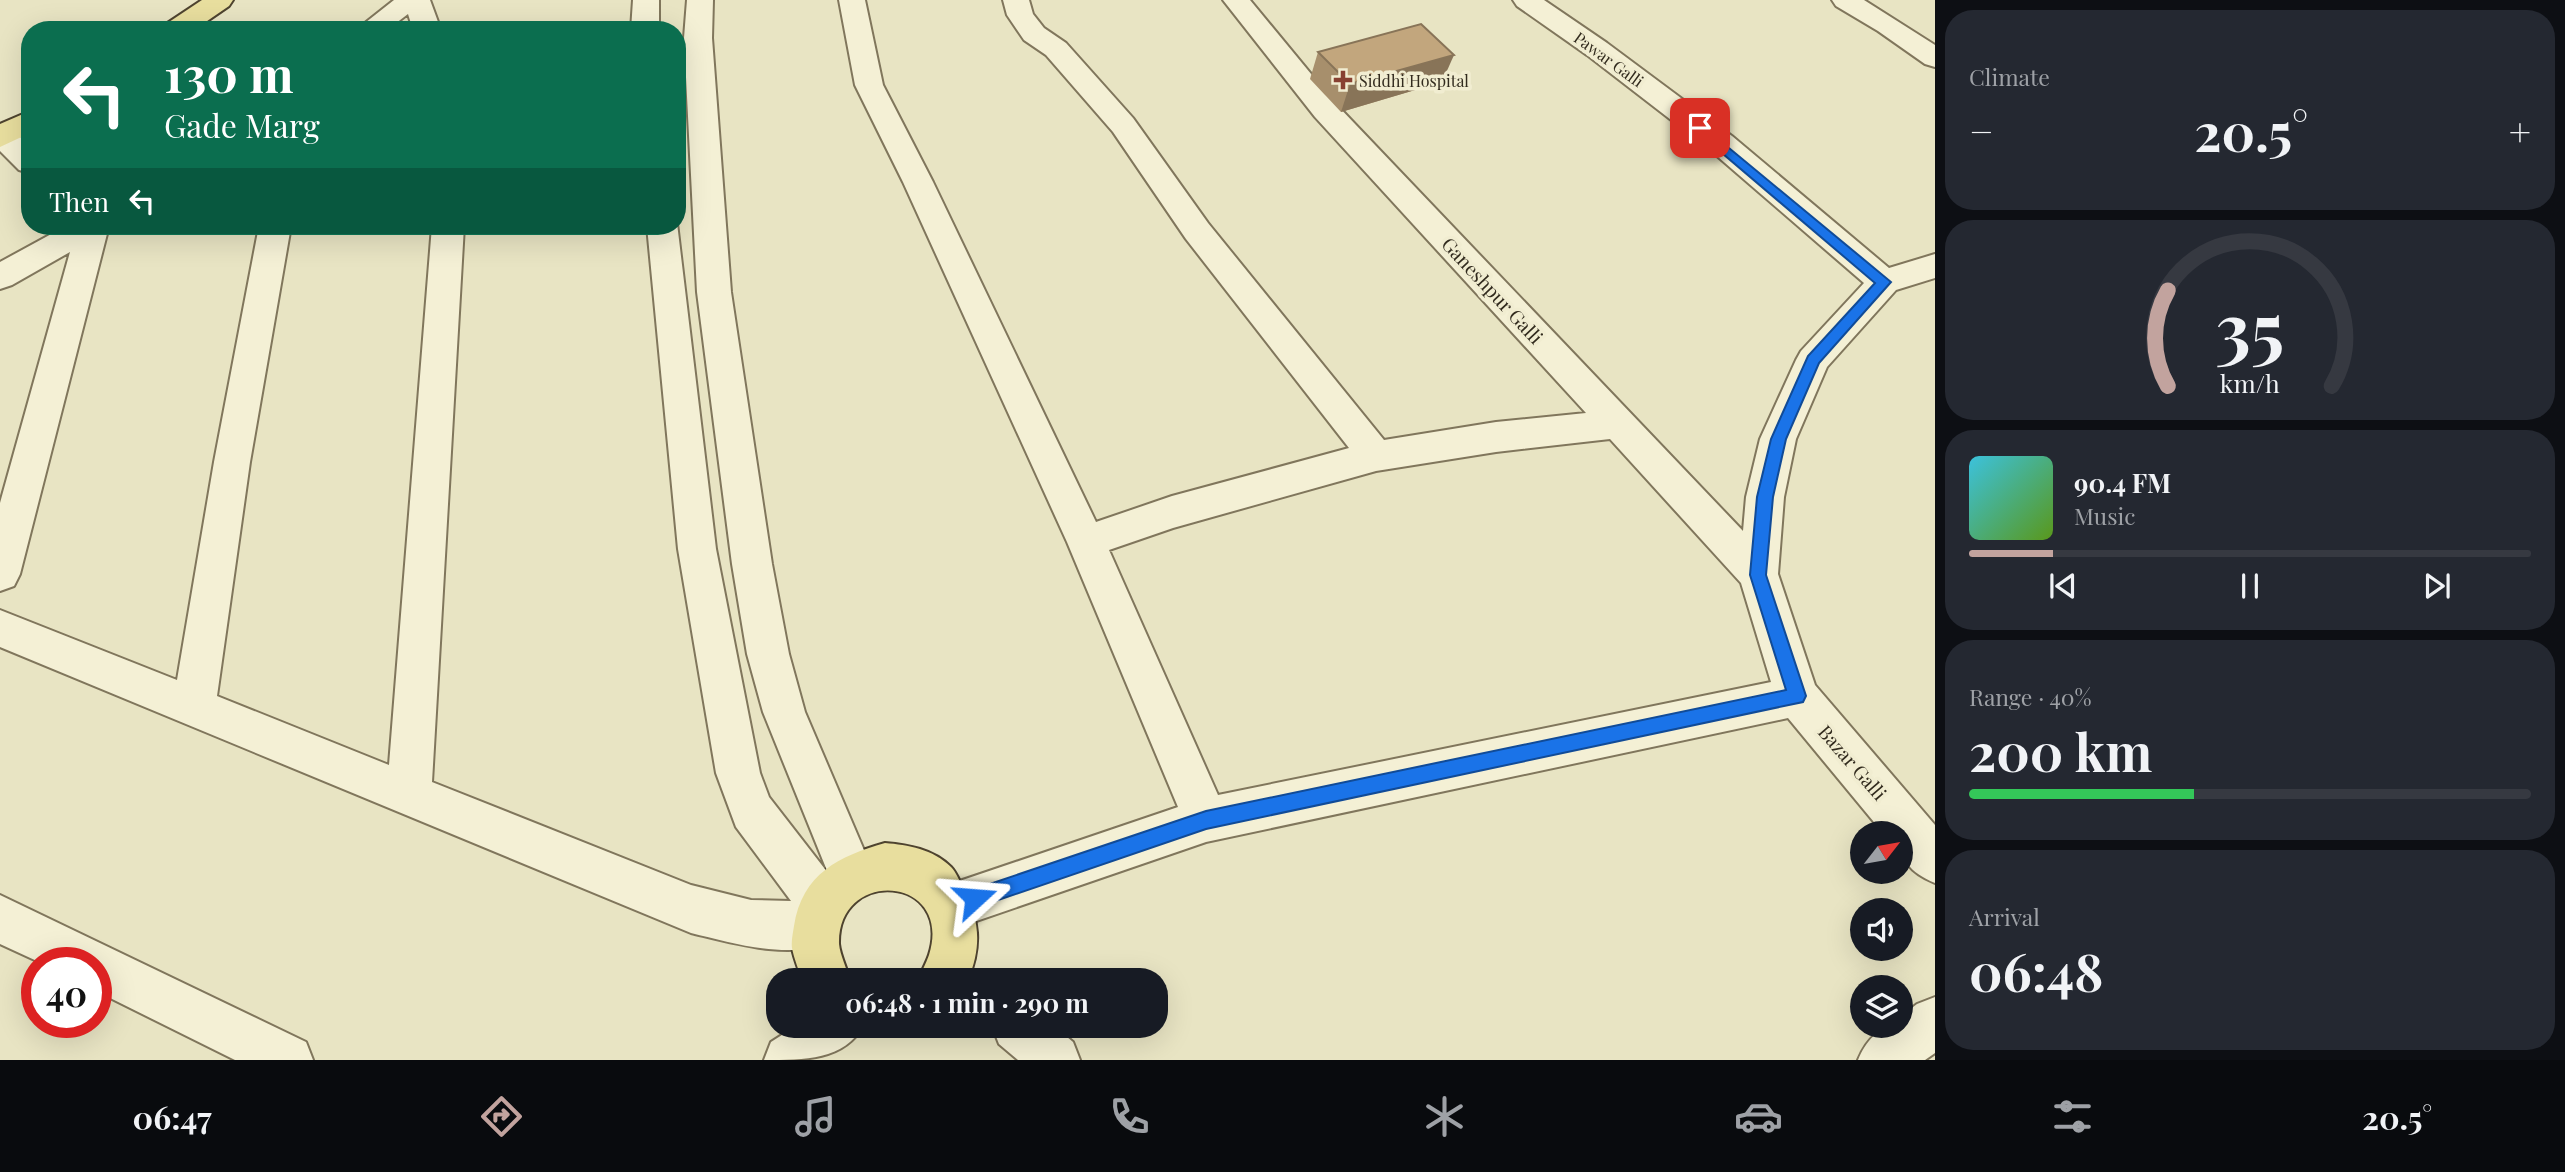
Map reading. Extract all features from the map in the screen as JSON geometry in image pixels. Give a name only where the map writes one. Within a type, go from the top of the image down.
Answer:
[{"type":"main road","points":[[189,21],[220,0]]},
{"type":"main road","points":[[1,136],[21,125]]},
{"type":"main road","points":[[822,968],[817,956],[831,902],[870,867],[889,865],[908,868],[925,877],[940,890],[950,907],[956,927],[949,968]]},
{"type":"street","points":[[382,21],[411,0]]},
{"type":"street","points":[[417,0],[424,21]]},
{"type":"street","points":[[645,21],[646,0]]},
{"type":"street","points":[[700,0],[698,38],[714,292],[768,654],[831,902]]},
{"type":"street","points":[[852,0],[869,85],[918,182],[1086,542],[1206,820]]},
{"type":"street","points":[[1016,0],[1020,15],[1034,34],[1056,49],[1123,125],[1197,230],[1376,456]]},
{"type":"street","name":"Ganeshpur Galli","points":[[1236,0],[1325,110],[1758,575]]},
{"type":"street","name":"Pawar Galli","points":[[1526,0],[1597,49],[1721,143],[1884,282]]},
{"type":"street","points":[[1845,0],[1888,25],[1935,58]]},
{"type":"street","points":[[1,136],[21,155]]},
{"type":"street","points":[[0,277],[76,235]]},
{"type":"street","points":[[0,574],[90,235]]},
{"type":"street","points":[[194,708],[232,462],[273,235]]},
{"type":"street","points":[[410,796],[447,235]]},
{"type":"street","points":[[664,235],[696,549],[738,773],[752,810],[781,853],[831,902]]},
{"type":"street","points":[[950,907],[1206,820],[1797,696],[1758,575],[1765,497],[1783,428],[1813,360],[1884,282],[1934,267]]},
{"type":"street","points":[[1086,542],[1172,512],[1376,456],[1496,437],[1618,424]]},
{"type":"street","points":[[0,628],[691,909],[751,924],[831,902]]},
{"type":"street","name":"Bazar Galli","points":[[1797,696],[1918,825],[1935,860]]},
{"type":"street","points":[[0,919],[59,947]]},
{"type":"street","points":[[112,973],[288,1060]]},
{"type":"street","points":[[1883,1060],[1935,1022]]},
{"type":"street","points":[[789,1060],[821,1038]]},
{"type":"street","points":[[1030,1038],[1055,1060]]},
{"type":"building","points":[[1421,24],[1454,55],[1350,84],[1318,52]]},
{"type":"place","name":"Siddhi Hospital","points":[[1343,80]]},
{"type":"route","points":[[975,898],[1206,820],[1797,696],[1758,575],[1765,497],[1778,439],[1813,360],[1884,282],[1700,128]]}]
